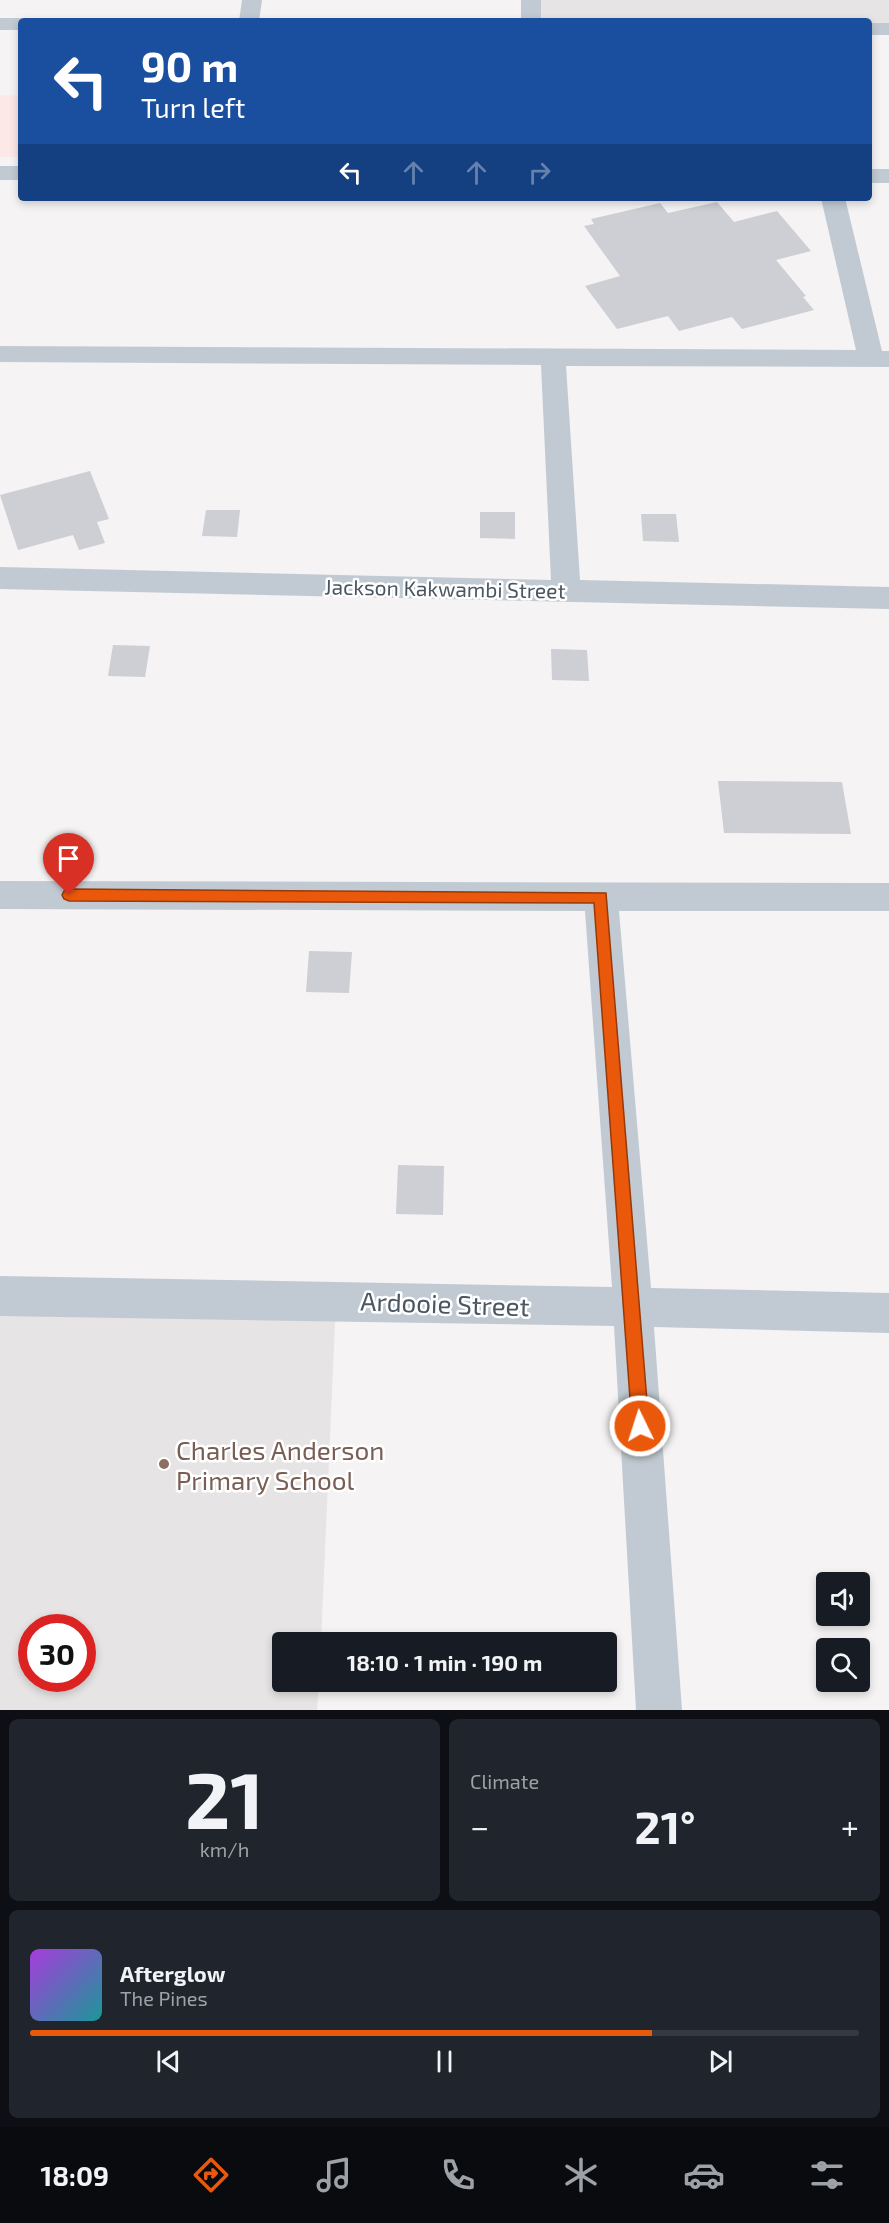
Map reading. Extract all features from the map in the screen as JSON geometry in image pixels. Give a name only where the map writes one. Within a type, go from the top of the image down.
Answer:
[{"type":"street","points":[[249,18],[252,0]]},
{"type":"street","points":[[531,0],[531,18]]},
{"type":"street","points":[[0,24],[18,24]]},
{"type":"street","points":[[872,29],[889,30]]},
{"type":"street","points":[[0,173],[18,173]]},
{"type":"street","points":[[872,176],[889,176]]},
{"type":"street","points":[[0,354],[880,359],[834,201]]},
{"type":"street","points":[[553,357],[566,591]]},
{"type":"street","name":"Jackson Kakwambi Street","points":[[0,579],[889,598]]},
{"type":"street","points":[[0,895],[889,897]]},
{"type":"street","points":[[601,897],[633,1308],[658,1710]]},
{"type":"street","name":"Ardooie Street","points":[[0,1296],[336,1300],[889,1313]]},
{"type":"shaded area","points":[[531,0],[889,0],[889,29],[872,29],[872,18],[531,18]]},
{"type":"shaded area","points":[[0,95],[18,96],[18,157],[0,157]]},
{"type":"shaded area","name":"Charles Anderson Primary School","points":[[0,1296],[336,1300],[321,1632],[272,1632],[272,1692],[318,1692],[317,1710],[0,1710]]},
{"type":"building","points":[[717,202],[734,222],[777,211],[811,251],[776,260],[806,296],[803,297],[814,310],[742,329],[732,317],[679,331],[668,316],[617,329],[585,286],[620,276],[584,226],[594,224],[591,219],[660,203],[668,213]]},
{"type":"building","points":[[90,471],[109,519],[97,522],[105,543],[79,550],[73,535],[18,550],[0,495]]},
{"type":"building","points":[[206,510],[240,510],[237,537],[202,536]]},
{"type":"building","points":[[480,512],[515,512],[515,539],[480,538]]},
{"type":"building","points":[[641,514],[676,514],[679,542],[643,541]]},
{"type":"building","points":[[113,645],[150,646],[145,677],[108,676]]},
{"type":"building","points":[[551,649],[587,650],[589,681],[552,680]]},
{"type":"building","points":[[718,781],[842,782],[851,834],[724,833]]},
{"type":"building","points":[[309,951],[352,952],[349,993],[306,992]]},
{"type":"building","points":[[398,1165],[444,1166],[443,1215],[396,1214]]},
{"type":"place","name":"Charles Anderson Primary School","points":[[164,1464]]},
{"type":"route","points":[[69,895],[601,897],[640,1426]]}]
